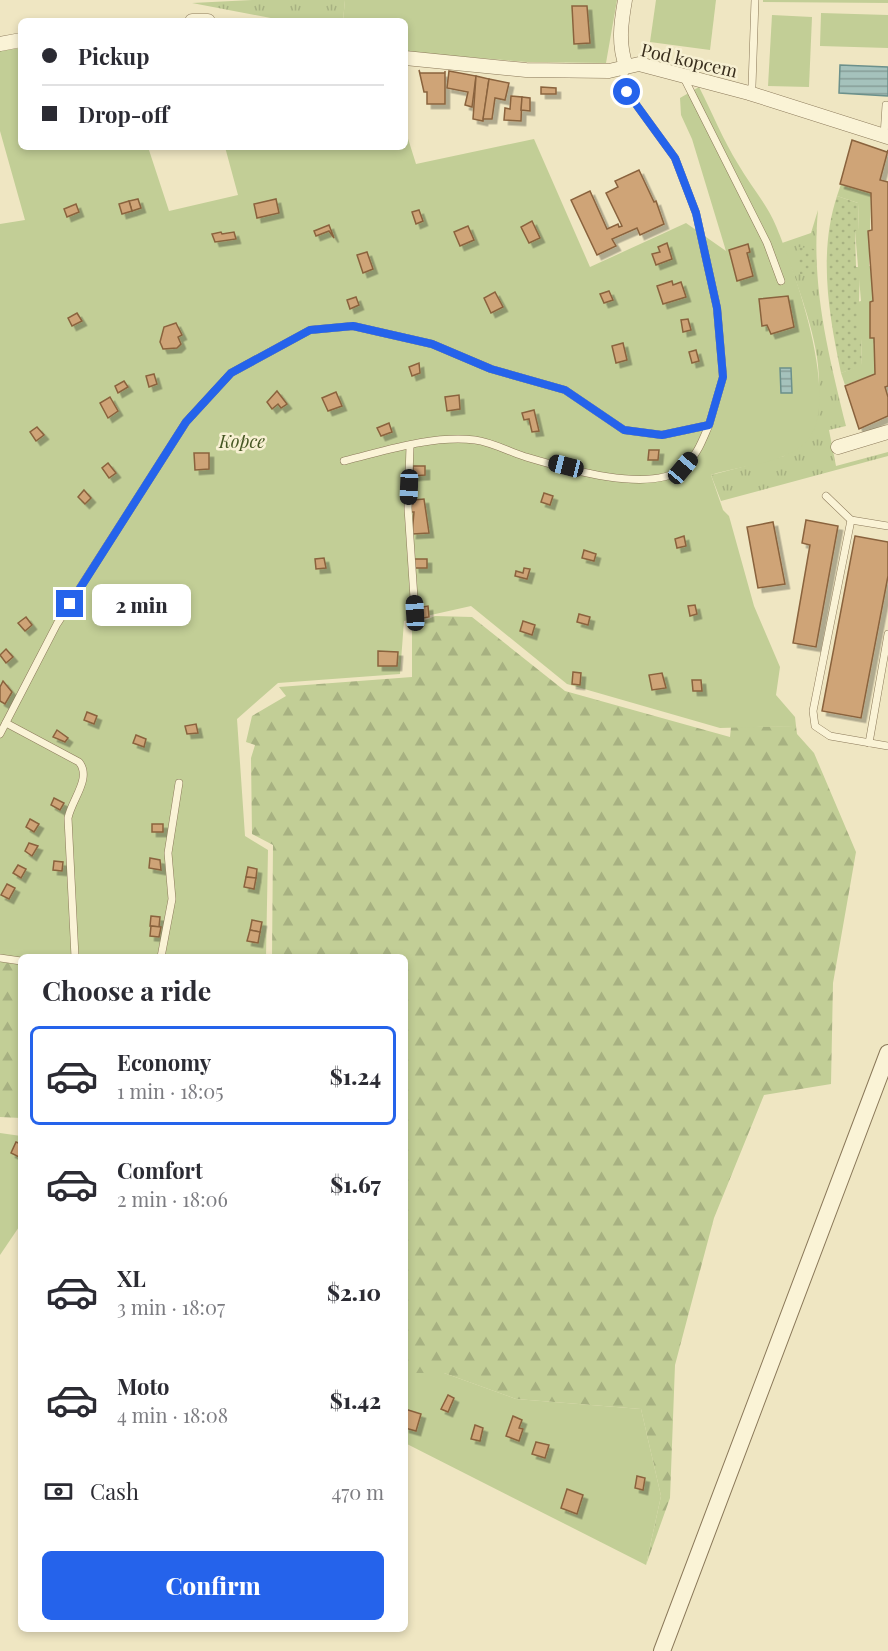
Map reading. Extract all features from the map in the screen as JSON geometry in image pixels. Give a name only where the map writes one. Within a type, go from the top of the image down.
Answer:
[{"type":"street","points":[[626,0],[620,38],[621,53],[626,66]]},
{"type":"street","points":[[0,44],[18,41]]},
{"type":"street","name":"Pod kopcem","points":[[408,58],[526,70],[609,71],[639,64],[748,93],[886,136]]},
{"type":"street","points":[[838,447],[888,432]]},
{"type":"street","points":[[662,1651],[888,1053]]},
{"type":"lane","points":[[748,93],[752,86],[755,0]]},
{"type":"lane","points":[[344,460],[428,442],[475,440],[526,457],[607,476],[647,480],[664,477],[683,468],[699,449],[709,425],[723,377],[717,308],[696,213],[675,158],[627,92],[623,80],[626,66]]},
{"type":"lane","points":[[683,76],[767,243],[781,281]]},
{"type":"lane","points":[[886,105],[886,136]]},
{"type":"lane","points":[[0,734],[57,624],[186,422],[231,373],[310,330],[353,326],[432,344],[491,369],[565,390],[624,430],[662,435],[709,425]]},
{"type":"lane","points":[[410,446],[408,508],[415,613]]},
{"type":"lane","points":[[826,496],[851,520],[888,526]]},
{"type":"lane","points":[[851,520],[813,711],[815,726],[830,736],[888,746]]},
{"type":"lane","points":[[869,743],[888,634]]},
{"type":"lane","points":[[6,723],[79,762],[85,769],[84,777],[73,798],[68,818],[75,954]]},
{"type":"lane","points":[[162,954],[172,899],[168,853],[179,783]]},
{"type":"lane","points":[[0,958],[18,961]]},
{"type":"green space","points":[[252,0],[345,0],[343,18],[270,18],[192,3]]},
{"type":"green space","points":[[345,0],[617,0],[606,63],[527,62],[408,52],[408,18],[343,18]]},
{"type":"green space","points":[[656,0],[716,0],[710,50],[650,42]]},
{"type":"green space","points":[[763,0],[888,0],[888,3],[763,2]]},
{"type":"green space","points":[[821,13],[888,15],[888,48],[820,46]]},
{"type":"green space","points":[[772,15],[812,17],[809,87],[768,86]]},
{"type":"green space","name":"Kopce","points":[[18,48],[18,150],[149,150],[169,211],[238,195],[226,150],[408,150],[408,139],[416,164],[534,139],[590,267],[686,223],[726,251],[692,139],[681,115],[680,98],[699,87],[722,136],[776,226],[794,273],[812,337],[818,369],[819,400],[816,425],[805,443],[784,456],[711,475],[723,510],[729,516],[754,606],[780,667],[776,695],[795,717],[796,726],[720,728],[567,684],[471,606],[404,621],[400,674],[278,683],[237,719],[245,836],[268,850],[266,954],[18,954],[18,957],[0,957],[0,224],[25,220],[0,131],[0,51]]},
{"type":"green space","points":[[841,184],[871,193],[869,266],[872,267],[873,301],[870,302],[870,338],[874,338],[875,374],[845,385],[841,373],[862,365],[861,338],[857,338],[857,302],[861,301],[855,231],[859,230],[858,203],[837,196]]},
{"type":"green space","points":[[837,196],[858,203],[859,231],[855,231],[856,267],[860,267],[858,338],[861,338],[862,366],[841,373],[827,284],[828,240]]},
{"type":"green space","points":[[818,210],[816,238],[819,293],[827,345],[846,426],[829,430],[836,466],[888,452],[888,456],[721,501],[711,475],[784,456],[816,397],[819,374],[813,336],[782,243],[811,233]]},
{"type":"green space","points":[[798,247],[814,249],[816,275],[800,274]]},
{"type":"green space","points":[[435,616],[472,617],[565,691],[730,737],[731,727],[796,726],[797,734],[814,753],[856,852],[833,983],[831,1084],[764,1095],[714,1218],[675,1365],[670,1498],[646,1565],[661,1496],[641,1409],[516,1399],[444,1373],[408,1373],[408,954],[272,954],[273,845],[252,834],[251,758],[255,745],[246,742],[252,716],[286,696],[279,687],[412,677],[412,626]]},
{"type":"green space","points":[[0,958],[18,961],[18,1118],[0,1117]]},
{"type":"green space","points":[[0,1133],[18,1136],[18,1228],[0,1255]]},
{"type":"green space","points":[[408,1373],[444,1373],[516,1399],[641,1409],[661,1496],[646,1565],[408,1445]]},
{"type":"water","points":[[840,65],[888,67],[888,96],[839,93]]},
{"type":"water","points":[[780,368],[791,368],[792,393],[781,393]]},
{"type":"building","points":[[572,6],[587,6],[590,43],[574,44]]},
{"type":"building","points":[[419,70],[420,73],[445,73],[445,104],[427,104],[427,92],[424,92]]},
{"type":"building","points":[[449,71],[476,76],[472,107],[465,105],[468,92],[447,88]]},
{"type":"building","points":[[476,76],[489,79],[483,121],[473,119]]},
{"type":"building","points":[[489,79],[509,83],[505,100],[495,98],[492,119],[483,119]]},
{"type":"building","points":[[541,87],[556,88],[556,94],[541,94]]},
{"type":"building","points":[[511,96],[522,97],[521,121],[504,120],[505,108],[510,109]]},
{"type":"building","points":[[522,97],[530,98],[530,111],[521,110]]},
{"type":"building","points":[[852,140],[887,152],[888,150],[880,180],[888,182],[888,386],[885,387],[888,397],[888,416],[859,429],[845,386],[875,374],[874,338],[870,338],[870,302],[873,301],[868,231],[872,230],[871,193],[840,184]]},
{"type":"building","points":[[639,170],[654,202],[656,201],[664,224],[640,235],[637,228],[612,239],[616,246],[597,255],[571,200],[590,191],[607,229],[618,224],[619,227],[622,226],[606,193],[618,187],[615,181]]},
{"type":"building","points":[[138,199],[141,208],[132,211],[129,201]]},
{"type":"building","points":[[276,199],[279,213],[257,218],[254,204]]},
{"type":"building","points":[[129,201],[132,211],[122,214],[119,204]]},
{"type":"building","points":[[76,204],[79,212],[67,217],[64,209]]},
{"type":"building","points":[[419,210],[423,221],[416,224],[412,212]]},
{"type":"building","points":[[532,221],[540,238],[529,243],[521,227]]},
{"type":"building","points":[[329,225],[334,238],[329,231],[316,236],[314,231]]},
{"type":"building","points":[[468,226],[474,240],[460,246],[454,232]]},
{"type":"building","points":[[221,232],[222,234],[234,232],[236,239],[215,242],[212,234]]},
{"type":"building","points":[[667,243],[672,259],[656,265],[652,254],[660,252],[658,247]]},
{"type":"building","points":[[748,244],[750,252],[747,253],[753,276],[737,281],[729,250]]},
{"type":"building","points":[[367,252],[373,269],[363,273],[357,255]]},
{"type":"building","points":[[672,281],[673,285],[681,282],[686,297],[663,304],[657,286]]},
{"type":"building","points":[[609,291],[613,300],[604,303],[600,294]]},
{"type":"building","points":[[495,292],[503,307],[491,313],[484,298]]},
{"type":"building","points":[[788,296],[794,327],[771,334],[767,325],[762,326],[759,299]]},
{"type":"building","points":[[356,297],[359,305],[350,309],[347,300]]},
{"type":"building","points":[[77,313],[82,321],[72,326],[68,318]]},
{"type":"building","points":[[688,319],[691,330],[683,332],[681,320]]},
{"type":"building","points":[[176,323],[182,335],[178,337],[181,344],[177,348],[163,349],[160,342],[164,327]]},
{"type":"building","points":[[623,343],[627,360],[616,363],[612,346]]},
{"type":"building","points":[[696,350],[699,361],[692,363],[689,352]]},
{"type":"building","points":[[419,363],[420,373],[412,376],[409,367]]},
{"type":"building","points":[[154,374],[157,384],[149,387],[146,376]]},
{"type":"building","points":[[124,381],[128,387],[118,393],[115,386]]},
{"type":"building","points":[[277,391],[287,404],[281,408],[278,404],[272,409],[267,402]]},
{"type":"building","points":[[336,392],[342,406],[328,411],[322,398]]},
{"type":"building","points":[[459,395],[460,409],[447,411],[445,397]]},
{"type":"building","points":[[110,397],[118,411],[108,418],[100,403]]},
{"type":"building","points":[[534,410],[539,431],[532,432],[529,419],[524,420],[522,413]]},
{"type":"building","points":[[389,423],[392,432],[381,436],[377,428]]},
{"type":"building","points":[[37,427],[44,435],[36,441],[30,432]]},
{"type":"building","points":[[649,450],[659,450],[658,460],[648,460]]},
{"type":"building","points":[[194,453],[209,453],[209,469],[195,470]]},
{"type":"building","points":[[108,463],[116,473],[109,478],[102,468]]},
{"type":"building","points":[[413,466],[425,466],[425,475],[413,476]]},
{"type":"building","points":[[84,490],[91,498],[85,504],[78,497]]},
{"type":"building","points":[[544,493],[553,496],[550,505],[541,502]]},
{"type":"building","points":[[424,499],[429,533],[412,534],[414,512],[410,512],[410,504],[413,504],[413,500]]},
{"type":"building","points":[[806,520],[838,526],[816,647],[793,643],[810,545],[802,543]]},
{"type":"building","points":[[773,522],[785,584],[758,588],[747,527]]},
{"type":"building","points":[[684,536],[686,546],[677,548],[675,539]]},
{"type":"building","points":[[855,536],[888,542],[888,576],[861,718],[822,711]]},
{"type":"building","points":[[584,550],[596,554],[594,561],[582,558]]},
{"type":"building","points":[[324,558],[326,568],[316,569],[315,559]]},
{"type":"building","points":[[414,559],[427,559],[427,568],[415,568]]},
{"type":"building","points":[[524,568],[530,569],[527,579],[515,576],[516,571],[523,573]]},
{"type":"building","points":[[174,596],[176,605],[166,607],[164,598]]},
{"type":"building","points":[[695,605],[697,614],[690,616],[688,606]]},
{"type":"building","points":[[428,606],[429,617],[418,619],[416,608]]},
{"type":"building","points":[[579,614],[590,617],[588,625],[577,622]]},
{"type":"building","points":[[26,617],[32,625],[25,631],[18,623]]},
{"type":"building","points":[[523,621],[535,625],[532,635],[520,631]]},
{"type":"building","points":[[6,649],[13,657],[6,663],[0,655]]},
{"type":"building","points":[[378,651],[398,652],[397,666],[378,666]]},
{"type":"building","points":[[573,672],[581,673],[580,685],[572,684]]},
{"type":"building","points":[[662,673],[666,688],[652,690],[649,675]]},
{"type":"building","points":[[692,680],[701,680],[702,691],[693,691]]},
{"type":"building","points":[[3,681],[12,692],[5,704],[0,701],[0,687]]},
{"type":"building","points":[[87,712],[97,716],[94,724],[84,720]]},
{"type":"building","points":[[196,724],[198,733],[187,734],[185,726]]},
{"type":"building","points":[[57,730],[68,738],[65,742],[53,737]]},
{"type":"building","points":[[136,735],[146,739],[144,747],[133,743]]},
{"type":"building","points":[[54,798],[64,803],[60,810],[51,805]]},
{"type":"building","points":[[30,819],[39,824],[34,832],[26,827]]},
{"type":"building","points":[[152,824],[163,824],[163,832],[152,832]]},
{"type":"building","points":[[29,843],[38,846],[32,856],[25,851]]},
{"type":"building","points":[[150,858],[160,860],[161,870],[149,868]]},
{"type":"building","points":[[54,861],[63,862],[62,871],[53,870]]},
{"type":"building","points":[[18,865],[26,869],[21,878],[13,873]]},
{"type":"building","points":[[248,867],[257,869],[256,878],[246,877]]},
{"type":"building","points":[[246,877],[256,878],[254,889],[244,887]]},
{"type":"building","points":[[7,884],[15,888],[9,899],[1,895]]},
{"type":"building","points":[[151,916],[160,917],[159,927],[150,926]]},
{"type":"building","points":[[252,920],[262,922],[260,932],[250,930]]},
{"type":"building","points":[[151,926],[161,927],[159,937],[150,936]]},
{"type":"building","points":[[250,930],[260,932],[258,943],[247,941]]},
{"type":"building","points":[[16,1142],[18,1143],[18,1156],[11,1153]]},
{"type":"building","points":[[448,1395],[454,1398],[448,1412],[441,1409]]},
{"type":"building","points":[[408,1410],[421,1414],[416,1431],[408,1429]]},
{"type":"building","points":[[513,1416],[522,1420],[519,1428],[523,1429],[519,1441],[506,1436]]},
{"type":"building","points":[[475,1425],[483,1428],[480,1441],[471,1439]]},
{"type":"building","points":[[536,1442],[549,1445],[545,1458],[532,1454]]},
{"type":"building","points":[[637,1476],[645,1478],[643,1490],[635,1488]]},
{"type":"building","points":[[567,1489],[583,1495],[577,1514],[561,1508]]},
{"type":"route","points":[[70,604],[186,422],[231,373],[310,330],[353,326],[432,344],[491,369],[565,390],[624,430],[662,435],[709,425],[723,377],[717,308],[696,213],[675,158],[627,92]]}]
